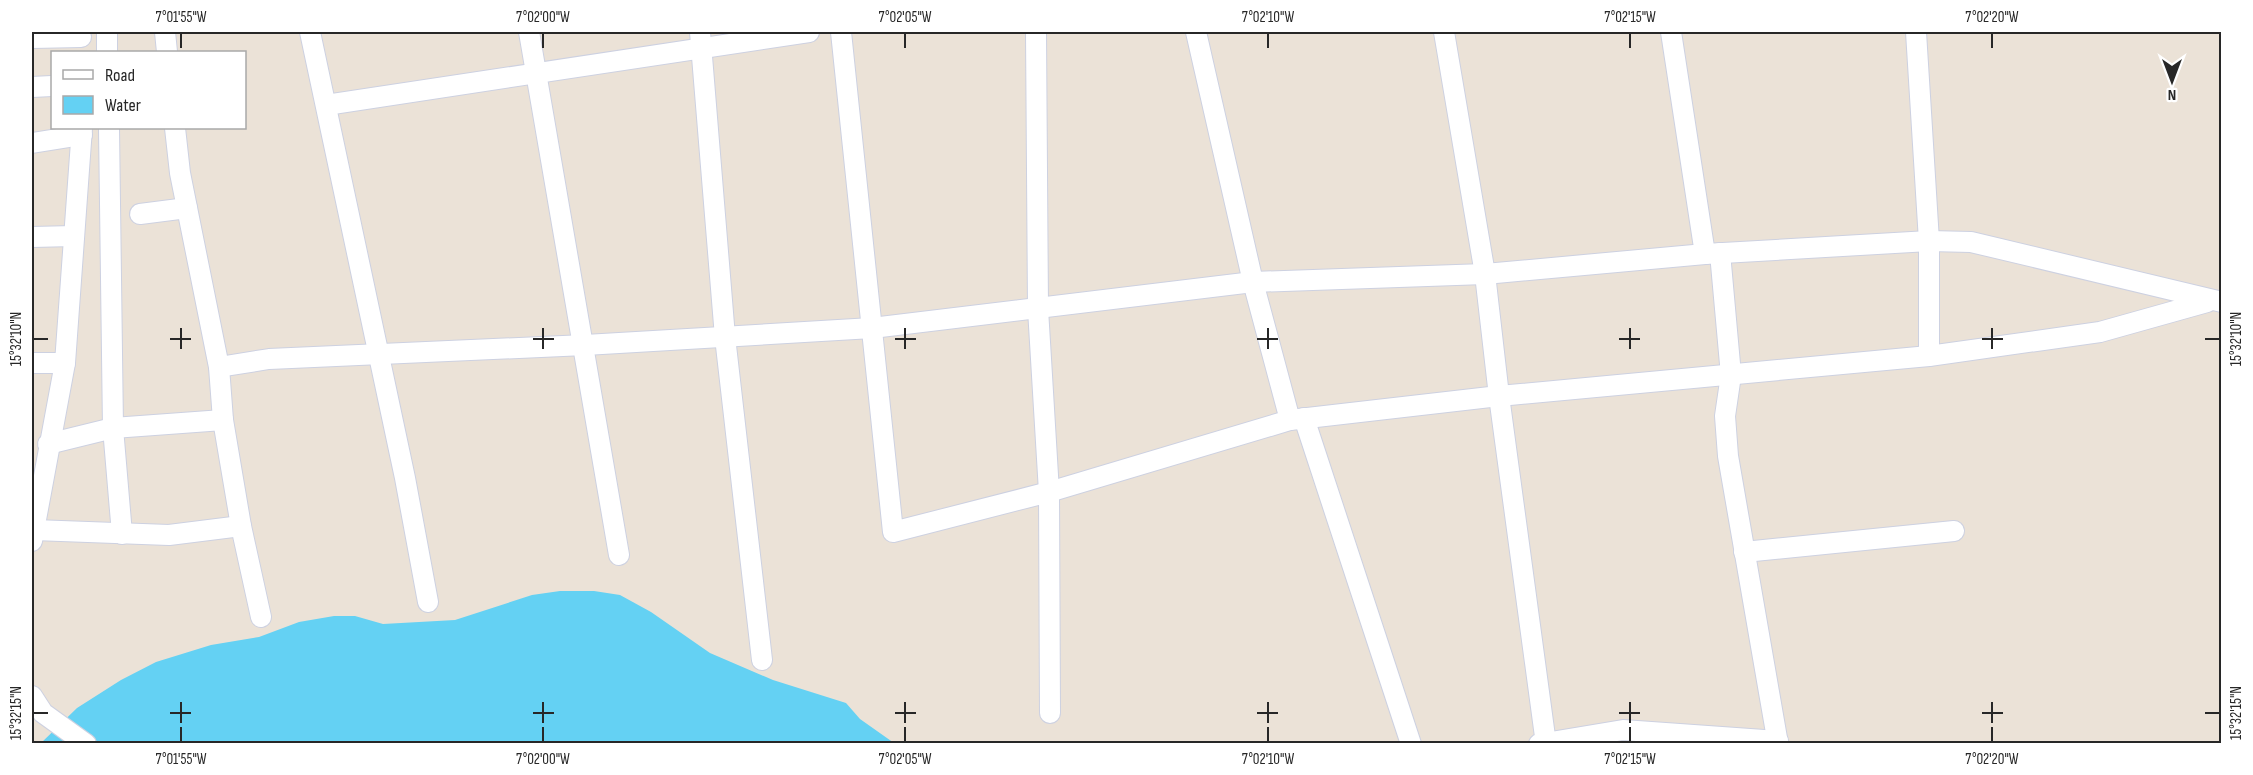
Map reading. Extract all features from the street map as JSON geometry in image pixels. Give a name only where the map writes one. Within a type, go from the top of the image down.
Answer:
[{"type":"street","points":[[107,32],[107,51]]},
{"type":"street","points":[[165,32],[167,51]]},
{"type":"street","points":[[310,32],[428,602]]},
{"type":"street","points":[[529,32],[585,345],[619,555]]},
{"type":"street","points":[[326,105],[536,74],[700,41],[809,32]]},
{"type":"street","points":[[841,32],[893,532],[1049,492],[1297,419],[1499,396],[1929,356],[2100,332],[2217,301]]},
{"type":"street","points":[[1036,32],[1038,309],[1049,492],[1050,713]]},
{"type":"street","points":[[1196,32],[1253,282],[1297,419],[1411,744]]},
{"type":"street","points":[[1444,32],[1485,274],[1544,743],[1623,730],[1778,742],[1728,456],[1725,416],[1731,375],[1712,253],[1671,32]]},
{"type":"street","points":[[1916,32],[1929,241],[1929,356]]},
{"type":"street","points":[[32,38],[81,40]]},
{"type":"street","points":[[700,41],[725,337],[762,660]]},
{"type":"street","points":[[32,87],[51,86]]},
{"type":"street","points":[[108,129],[113,428],[122,534]]},
{"type":"street","points":[[174,129],[187,208],[219,367],[223,420],[241,526],[261,617]]},
{"type":"street","points":[[32,143],[82,131],[65,363],[32,536],[169,535],[241,526]]},
{"type":"street","points":[[140,214],[187,208]]},
{"type":"street","points":[[32,237],[74,236]]},
{"type":"street","points":[[219,367],[269,358],[585,345],[872,328],[1253,282],[1485,274],[1712,253],[1929,241],[1971,242],[2217,301]]},
{"type":"street","points":[[32,363],[65,363]]},
{"type":"street","points":[[48,444],[113,428],[223,420]]},
{"type":"street","points":[[1744,552],[1954,531]]},
{"type":"street","points":[[32,696],[43,713],[86,744]]},
{"type":"water","points":[[560,591],[594,591],[620,595],[651,612],[710,653],[773,680],[846,703],[860,719],[894,743],[40,744],[77,708],[121,680],[156,662],[211,645],[259,637],[299,622],[334,616],[355,616],[383,624],[455,620],[532,595]]}]
